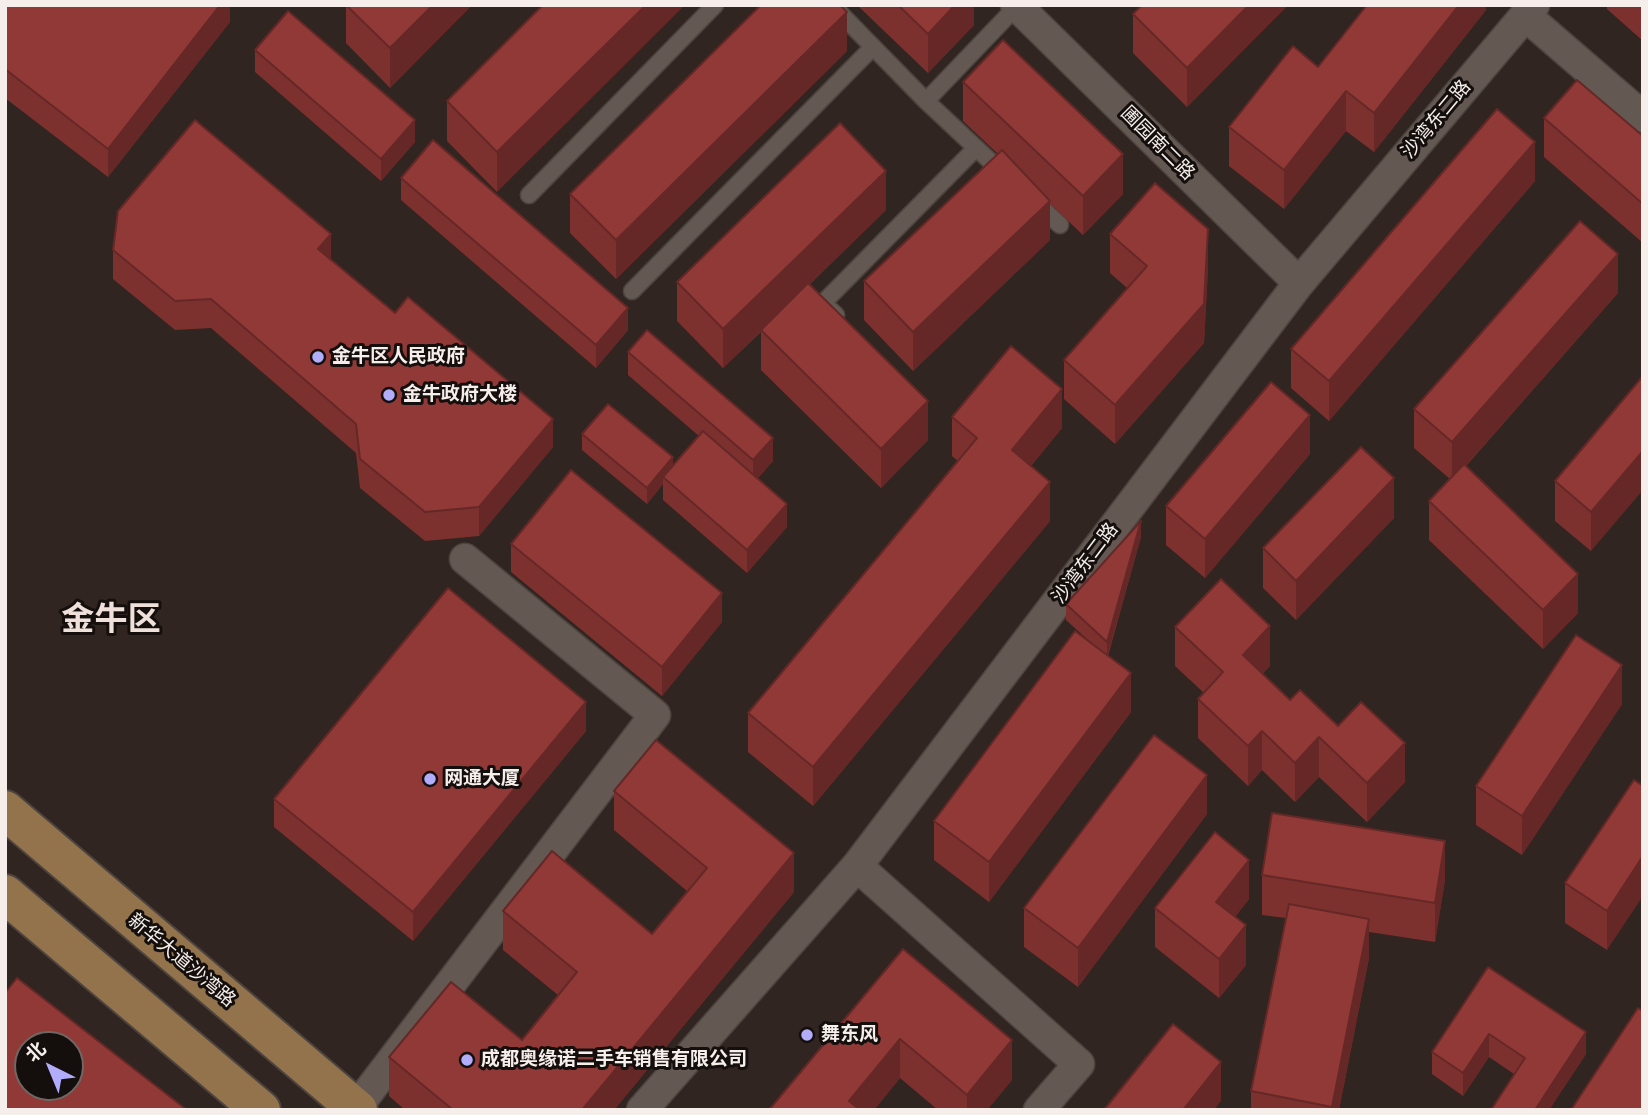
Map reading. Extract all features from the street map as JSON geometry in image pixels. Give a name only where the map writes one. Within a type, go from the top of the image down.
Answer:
[{"type":"main road","name":"新华大道沙湾路","points":[[5,810],[357,1109]]},
{"type":"main road","points":[[5,894],[261,1110]]},
{"type":"street","name":"圃园南二路","points":[[1016,6],[1299,283]]},
{"type":"street","name":"沙湾东二路","points":[[642,1110],[857,866],[1299,283],[1530,10]]},
{"type":"street","points":[[1530,10],[1643,117]]},
{"type":"street","points":[[357,1109],[655,715],[465,559]]},
{"type":"street","points":[[857,866],[1079,1064],[1039,1110]]},
{"type":"lane","points":[[529,195],[715,5]]},
{"type":"lane","points":[[832,5],[926,101],[1060,225]]},
{"type":"lane","points":[[926,101],[1016,6]]},
{"type":"lane","points":[[632,291],[873,47]]},
{"type":"lane","points":[[851,329],[823,303],[976,148]]},
{"type":"building","points":[[5,5],[220,5],[108,149],[5,69]]},
{"type":"building","points":[[346,5],[433,5],[390,48]]},
{"type":"building","points":[[543,5],[646,5],[497,152],[447,101]]},
{"type":"building","points":[[761,5],[840,5],[847,12],[616,240],[570,194]]},
{"type":"building","points":[[898,5],[955,5],[928,34]]},
{"type":"building","points":[[1142,5],[1249,5],[1187,68],[1133,14]]},
{"type":"building","points":[[1367,5],[1459,5],[1374,113],[1346,91],[1284,170],[1229,127],[1293,46],[1318,67]]},
{"type":"building","points":[[288,11],[415,120],[381,159],[255,50]]},
{"type":"building","points":[[1003,40],[1123,154],[1083,196],[963,82]]},
{"type":"building","points":[[1577,80],[1643,136],[1643,204],[1544,118]]},
{"type":"building","points":[[1497,109],[1535,142],[1329,381],[1291,349]]},
{"type":"building","name":"金牛政府大楼","points":[[195,120],[331,234],[318,249],[395,313],[408,297],[553,419],[479,507],[425,512],[360,459],[356,424],[211,299],[175,301],[113,250],[118,211]]},
{"type":"building","points":[[840,123],[886,171],[723,329],[677,282]]},
{"type":"building","points":[[433,140],[628,308],[596,345],[401,178]]},
{"type":"building","points":[[1002,150],[1050,201],[913,332],[864,281]]},
{"type":"building","points":[[1155,183],[1208,229],[1204,304],[1115,405],[1064,360],[1147,266],[1110,234]]},
{"type":"building","points":[[1580,221],[1618,254],[1452,442],[1414,409]]},
{"type":"building","points":[[808,283],[928,401],[881,449],[761,330]]},
{"type":"building","points":[[647,330],[773,438],[753,460],[628,352]]},
{"type":"building","points":[[1011,346],[1062,389],[1012,450],[1050,482],[813,767],[748,713],[977,438],[952,417]]},
{"type":"building","points":[[1643,376],[1643,451],[1591,512],[1555,481]]},
{"type":"building","points":[[1271,382],[1310,415],[1205,539],[1166,506]]},
{"type":"building","points":[[608,404],[673,457],[647,488],[582,434]]},
{"type":"building","points":[[703,431],[787,504],[747,550],[663,477]]},
{"type":"building","points":[[1361,447],[1394,478],[1296,581],[1263,548]]},
{"type":"building","points":[[1464,464],[1578,574],[1543,610],[1429,501]]},
{"type":"building","points":[[571,470],[722,593],[662,667],[511,544]]},
{"type":"building","points":[[1141,521],[1107,642],[1066,604]]},
{"type":"building","points":[[1221,579],[1270,626],[1243,655],[1290,700],[1300,690],[1338,726],[1361,702],[1405,743],[1367,783],[1319,737],[1295,763],[1262,731],[1248,746],[1198,699],[1223,672],[1175,627]]},
{"type":"building","name":"网通大厦","points":[[448,588],[586,702],[413,912],[274,799]]},
{"type":"building","points":[[1075,631],[1131,673],[989,862],[934,821]]},
{"type":"building","points":[[1576,635],[1622,665],[1522,816],[1476,786]]},
{"type":"building","points":[[1154,735],[1207,775],[1078,948],[1024,908]]},
{"type":"building","points":[[656,740],[794,853],[582,1110],[453,1110],[389,1057],[451,982],[522,1040],[577,972],[503,911],[552,851],[652,934],[707,868],[614,791]]},
{"type":"building","points":[[1634,780],[1643,786],[1643,856],[1607,911],[1565,883]]},
{"type":"building","points":[[1272,813],[1445,841],[1435,903],[1262,875]]},
{"type":"building","points":[[1215,832],[1249,860],[1216,902],[1246,925],[1219,959],[1155,908]]},
{"type":"building","points":[[1289,904],[1369,919],[1332,1107],[1251,1091]]},
{"type":"building","points":[[903,949],[1012,1040],[967,1095],[900,1039],[849,1101],[860,1110],[769,1110]]},
{"type":"building","points":[[1488,967],[1586,1032],[1535,1110],[1491,1110],[1525,1058],[1489,1034],[1463,1073],[1432,1052]]},
{"type":"building","points":[[17,978],[187,1110],[5,1110],[5,993]]},
{"type":"building","points":[[1638,1008],[1643,1011],[1642,1110],[1571,1110]]},
{"type":"building","points":[[1173,1024],[1221,1062],[1183,1110],[1104,1110]]},
{"type":"place","name":"金牛区人民政府","points":[[318,357]]},
{"type":"place","name":"金牛政府大楼","points":[[389,395]]},
{"type":"place","name":"网通大厦","points":[[430,779]]},
{"type":"place","name":"舞东风","points":[[807,1035]]},
{"type":"place","name":"成都奥缘诺二手车销售有限公司","points":[[467,1060]]},
{"type":"district","name":"金牛区","points":[[111,622]]}]
